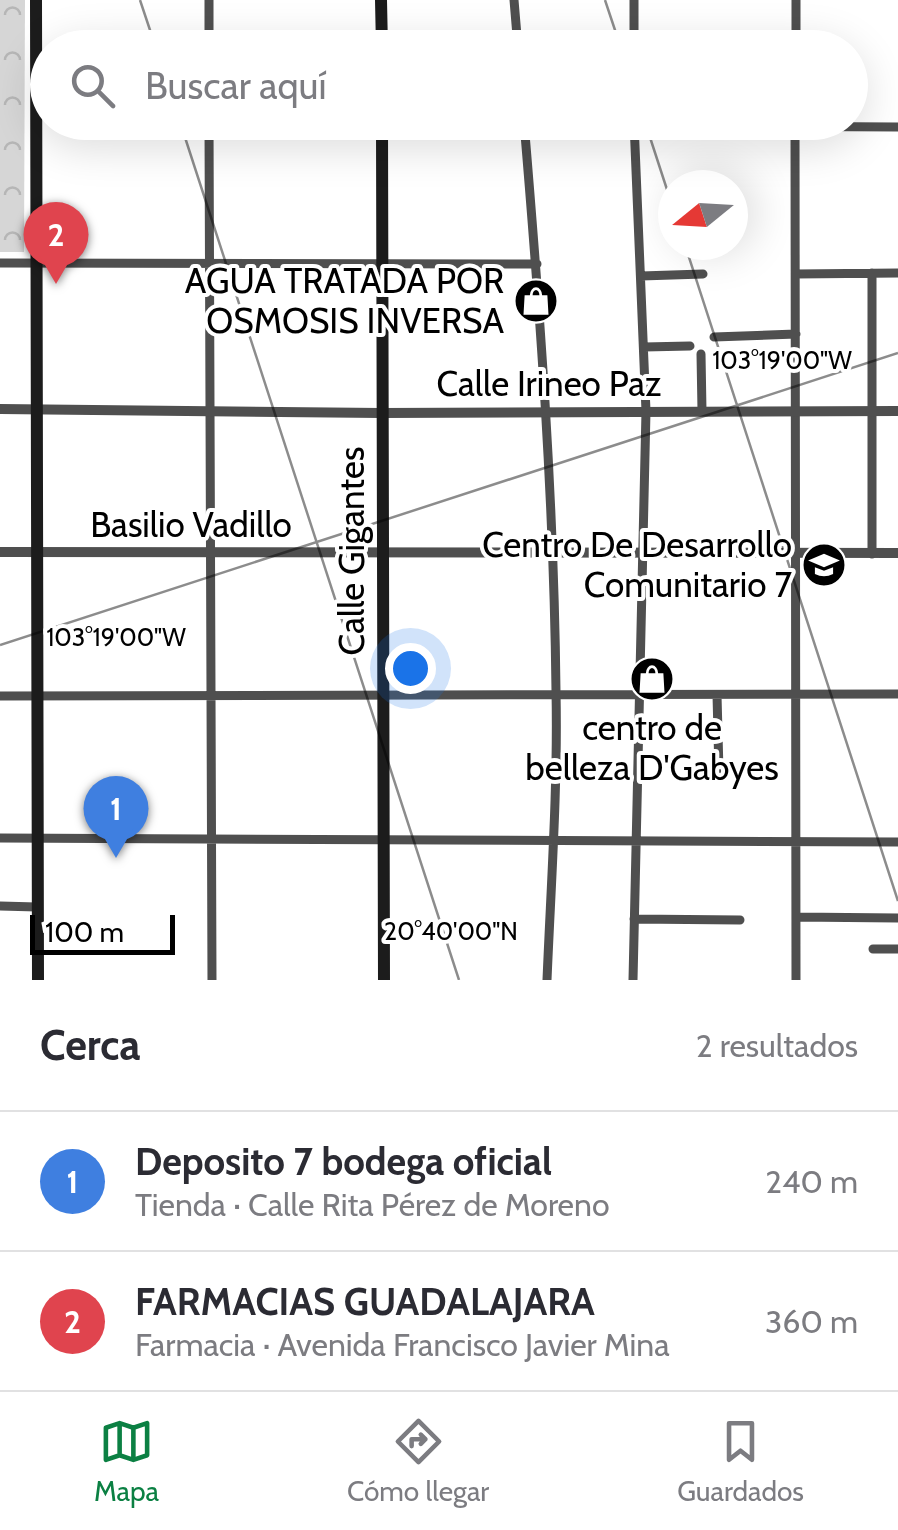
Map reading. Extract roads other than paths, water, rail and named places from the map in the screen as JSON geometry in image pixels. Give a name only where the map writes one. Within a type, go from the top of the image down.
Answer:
[{"type":"main road","points":[[36,0],[38,30]]},
{"type":"main road","points":[[381,0],[382,30]]},
{"type":"main road","points":[[38,980],[36,263],[41,140]]},
{"type":"main road","name":"Calle Gigantes","points":[[382,140],[384,980]]},
{"type":"street","points":[[209,0],[209,30]]},
{"type":"street","points":[[514,0],[516,30]]},
{"type":"street","points":[[634,0],[634,30]]},
{"type":"street","points":[[796,0],[796,30]]},
{"type":"street","points":[[868,126],[898,127]]},
{"type":"street","points":[[210,140],[212,980]]},
{"type":"street","points":[[525,140],[548,411],[553,554],[556,696],[547,980]]},
{"type":"street","points":[[633,980],[646,411],[635,140]]},
{"type":"street","points":[[796,140],[796,980]]},
{"type":"street","points":[[0,263],[536,264]]},
{"type":"street","points":[[796,274],[898,273]]},
{"type":"street","points":[[641,276],[703,274]]},
{"type":"street","points":[[872,274],[872,554]]},
{"type":"street","points":[[714,337],[796,334]]},
{"type":"street","points":[[644,347],[690,346]]},
{"type":"street","points":[[700,354],[702,411]]},
{"type":"street","name":"Calle Irineo Paz","points":[[0,408],[381,413],[898,411]]},
{"type":"street","name":"Basilio Vadillo","points":[[0,552],[898,553]]},
{"type":"street","points":[[0,696],[898,694]]},
{"type":"street","points":[[717,695],[719,772]]},
{"type":"street","points":[[0,838],[898,842]]},
{"type":"street","points":[[0,906],[37,907]]},
{"type":"street","points":[[796,918],[898,918]]},
{"type":"street","points":[[634,919],[740,920]]},
{"type":"street","points":[[873,949],[898,949]]},
{"type":"place","name":"FARMACIAS GUADALAJARA","points":[[56,284]]},
{"type":"place","name":"AGUA TRATADA POR OSMOSIS INVERSA","points":[[536,301]]},
{"type":"place","name":"Centro De Desarrollo Comunitario 7","points":[[824,565]]},
{"type":"place","name":"centro de belleza D'Gabyes","points":[[652,679]]},
{"type":"place","name":"Deposito 7 bodega oficial","points":[[116,858]]}]
